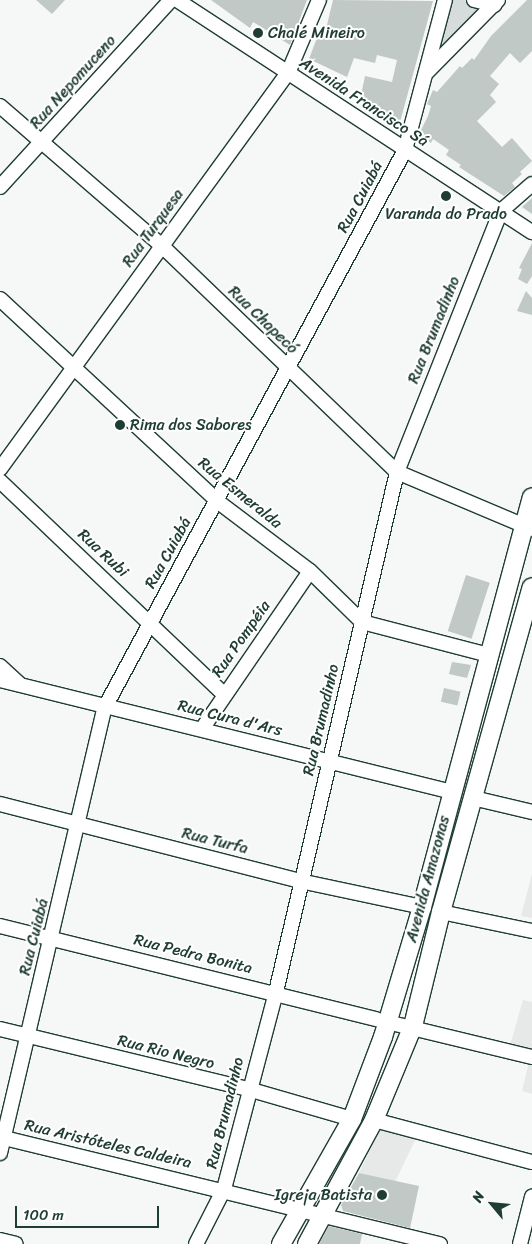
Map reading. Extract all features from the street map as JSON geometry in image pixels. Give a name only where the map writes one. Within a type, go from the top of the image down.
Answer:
[{"type":"main road","name":"Avenida Amazonas","points":[[281,1244],[352,1119],[382,1021],[422,908],[489,655],[528,528],[532,497]]},
{"type":"main road","name":"Avenida Amazonas","points":[[307,1244],[374,1120],[413,1026],[441,912],[532,587]]},
{"type":"street","name":"Rua Nepomuceno","points":[[0,187],[171,0]]},
{"type":"street","name":"Avenida Francisco Sá","points":[[177,0],[532,232]]},
{"type":"street","name":"Rua Turquesa","points":[[0,469],[161,245],[288,73],[319,0]]},
{"type":"street","name":"Rua Cuiabá","points":[[0,1153],[26,1036],[52,938],[105,707],[405,150],[445,0]]},
{"type":"street","points":[[474,0],[496,2]]},
{"type":"street","points":[[427,72],[496,2]]},
{"type":"street","name":"Rua Chapecó","points":[[0,106],[161,245],[397,472],[528,528]]},
{"type":"street","points":[[501,211],[532,184]]},
{"type":"street","name":"Rua Brumadinho","points":[[196,1244],[224,1189],[248,1090],[276,992],[300,881],[397,472],[501,211]]},
{"type":"street","name":"Rua Esmeralda","points":[[0,299],[217,501],[310,570],[362,622]]},
{"type":"street","name":"Rua Rubi","points":[[0,481],[224,694]]},
{"type":"street","name":"Rua Pompéia","points":[[202,729],[310,570]]},
{"type":"street","points":[[362,622],[489,655]]},
{"type":"street","points":[[0,666],[20,685]]},
{"type":"street","name":"Rua Cura d'Ars","points":[[0,680],[452,792]]},
{"type":"street","points":[[473,798],[532,812]]},
{"type":"street","name":"Rua Turfa","points":[[0,804],[300,881],[422,908]]},
{"type":"street","points":[[441,912],[532,931]]},
{"type":"street","name":"Rua Pedra Bonita","points":[[0,926],[276,992],[382,1021],[413,1026],[532,1057]]},
{"type":"street","name":"Rua Rio Negro","points":[[0,1029],[248,1090],[352,1119]]},
{"type":"street","points":[[374,1120],[532,1162]]},
{"type":"street","name":"Rua Aristóteles Caldeira","points":[[2,1138],[224,1189],[440,1244]]},
{"type":"street","points":[[520,1244],[532,1197]]},
{"type":"street","points":[[0,1240],[16,1244]]},
{"type":"shaded area","points":[[445,0],[472,0],[493,5],[428,71]]},
{"type":"shaded area","points":[[532,874],[532,918],[521,916]]},
{"type":"shaded area","points":[[523,1000],[532,1002],[532,1054],[509,1049]]},
{"type":"shaded area","points":[[529,1062],[532,1063],[532,1094],[522,1091]]},
{"type":"shaded area","points":[[381,1128],[416,1138],[395,1182],[359,1173]]},
{"type":"building","points":[[36,0],[65,0],[52,14]]},
{"type":"building","points":[[211,0],[307,0],[290,45],[253,22],[250,28]]},
{"type":"building","points":[[333,0],[433,1],[400,122],[360,100],[365,76],[392,82],[397,60],[377,55],[375,63],[354,58],[347,77],[309,59],[321,27],[326,29]]},
{"type":"building","points":[[527,0],[532,0],[532,51],[520,63],[510,53],[490,76],[499,84],[490,95],[496,102],[477,121],[502,147],[512,138],[532,161],[512,183],[515,187],[504,196],[459,167],[461,165],[446,155],[449,150],[433,139],[431,143],[418,136],[428,116],[431,106],[427,104],[433,90],[437,92],[460,66],[462,68],[472,58],[474,60],[491,36]]},
{"type":"building","points":[[532,198],[532,214],[522,207]]},
{"type":"building","points":[[532,243],[532,276],[527,284],[518,279],[522,269],[519,268]]},
{"type":"building","points":[[526,291],[532,298],[532,315],[517,311]]},
{"type":"building","points":[[466,575],[490,583],[472,639],[448,631]]},
{"type":"building","points":[[452,662],[471,665],[467,678],[449,674]]},
{"type":"building","points":[[444,688],[461,692],[457,705],[441,702]]},
{"type":"building","name":"Igreja Batista","points":[[359,1173],[419,1186],[410,1228],[343,1211],[341,1205]]},
{"type":"building","points":[[329,1226],[362,1234],[360,1244],[319,1244]]},
{"type":"place","name":"Chalé Mineiro","points":[[258,33]]},
{"type":"place","name":"Varanda do Prado","points":[[446,196]]},
{"type":"place","name":"Rima dos Sabores","points":[[120,425]]},
{"type":"place","name":"Igreja Batista","points":[[382,1195]]}]
